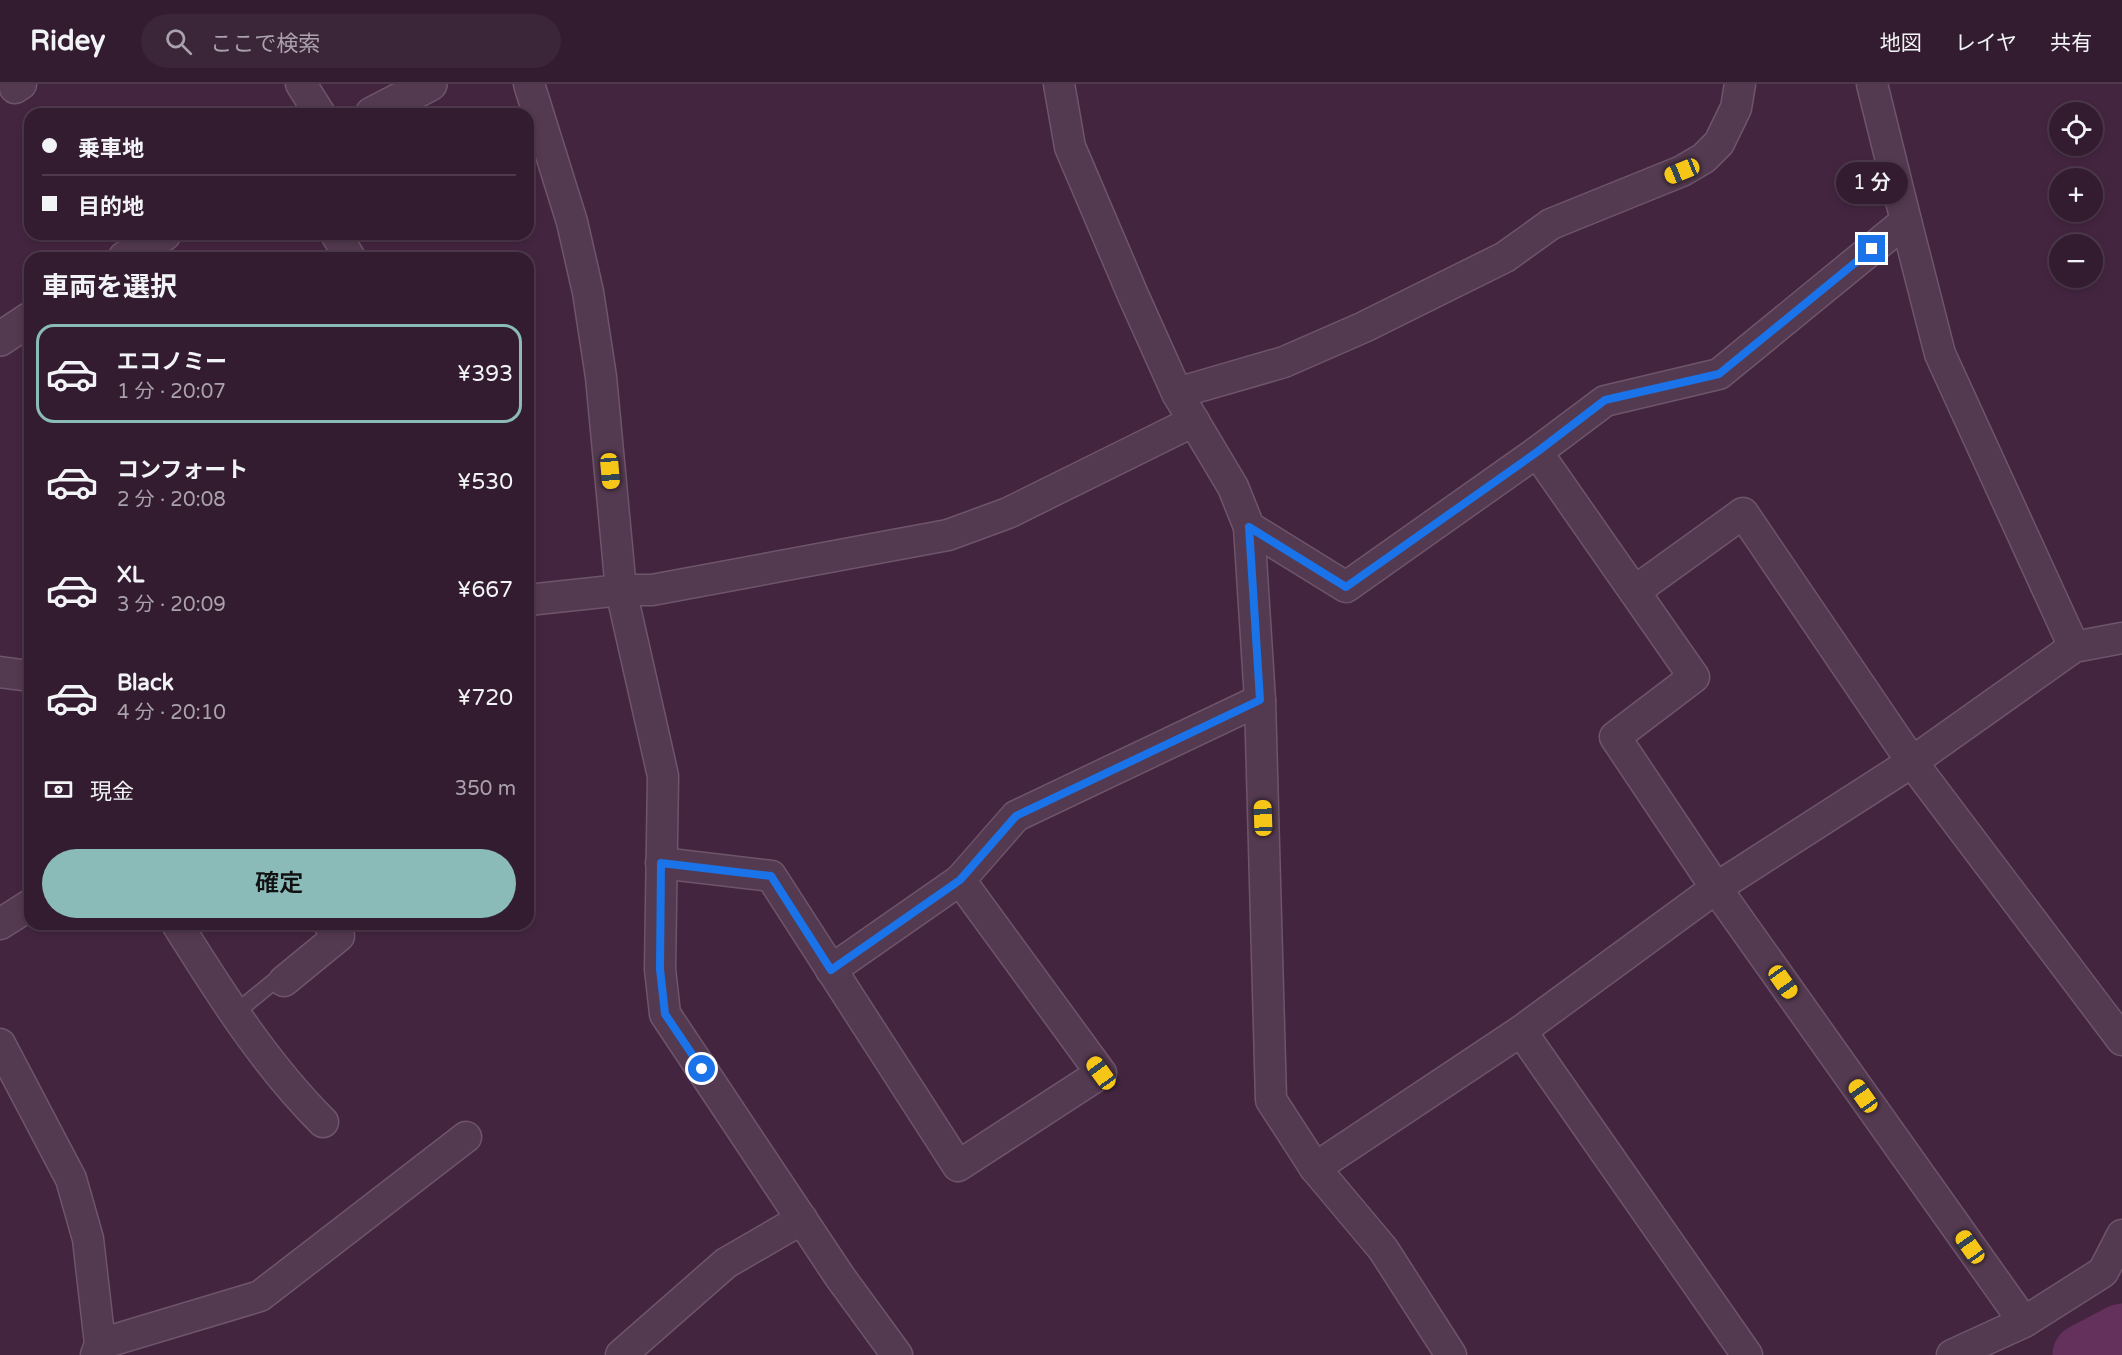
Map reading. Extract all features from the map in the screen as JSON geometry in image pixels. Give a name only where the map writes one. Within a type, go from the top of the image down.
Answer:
[{"type":"street","points":[[14,84],[15,88],[21,84]]},
{"type":"street","points":[[301,84],[316,108]]},
{"type":"street","points":[[384,108],[430,84]]},
{"type":"street","points":[[529,84],[572,222],[588,292],[601,377],[621,590],[663,776],[660,969],[665,1014],[840,1277],[897,1355]]},
{"type":"street","points":[[1059,84],[1070,147],[1132,295],[1177,393],[1233,487],[1249,527],[1260,700],[1271,1100],[1315,1168],[1383,1249],[1451,1355]]},
{"type":"street","points":[[1177,393],[1284,362],[1364,327],[1505,257],[1551,224],[1682,171],[1704,158],[1719,143],[1736,108],[1740,84]]},
{"type":"street","points":[[1872,84],[1940,354],[2074,647]]},
{"type":"street","points":[[1249,527],[1346,587],[1537,452],[1605,400],[1719,374],[1905,221]]},
{"type":"street","points":[[135,252],[154,240]]},
{"type":"street","points":[[534,599],[621,590],[652,590],[948,535],[1008,513],[1194,421]]},
{"type":"street","points":[[1537,452],[1694,677],[1615,737],[1716,888],[2024,1322]]},
{"type":"street","points":[[1635,591],[1743,513],[1912,762],[2122,1040]]},
{"type":"street","points":[[1315,1168],[1521,1031],[1716,888],[1912,762],[2074,647],[2122,638]]},
{"type":"street","points":[[0,672],[24,675]]},
{"type":"street","points":[[831,970],[960,880],[1016,816],[1260,700]]},
{"type":"street","points":[[661,863],[771,876],[958,1167],[1101,1073],[960,880]]},
{"type":"street","points":[[0,924],[24,908]]},
{"type":"street","points":[[181,930],[234,1014],[284,1081],[323,1122]]},
{"type":"street","points":[[284,981],[339,936],[334,930]]},
{"type":"street","points":[[1521,1031],[1747,1355]]},
{"type":"street","points":[[0,1044],[71,1179],[88,1239],[98,1350],[260,1296],[466,1137]]},
{"type":"street","points":[[621,1355],[726,1263],[802,1219]]},
{"type":"street","points":[[1952,1355],[2024,1322],[2103,1272],[2122,1235]]},
{"type":"lane","points":[[234,1014],[278,978],[284,981]]},
{"type":"waterway","points":[[2084,1355],[2122,1335]]},
{"type":"route","points":[[702,1069],[665,1014],[660,969],[661,863],[771,876],[831,970],[960,880],[1016,816],[1260,700],[1249,527],[1346,587],[1537,452],[1605,400],[1719,374],[1872,249]]}]
